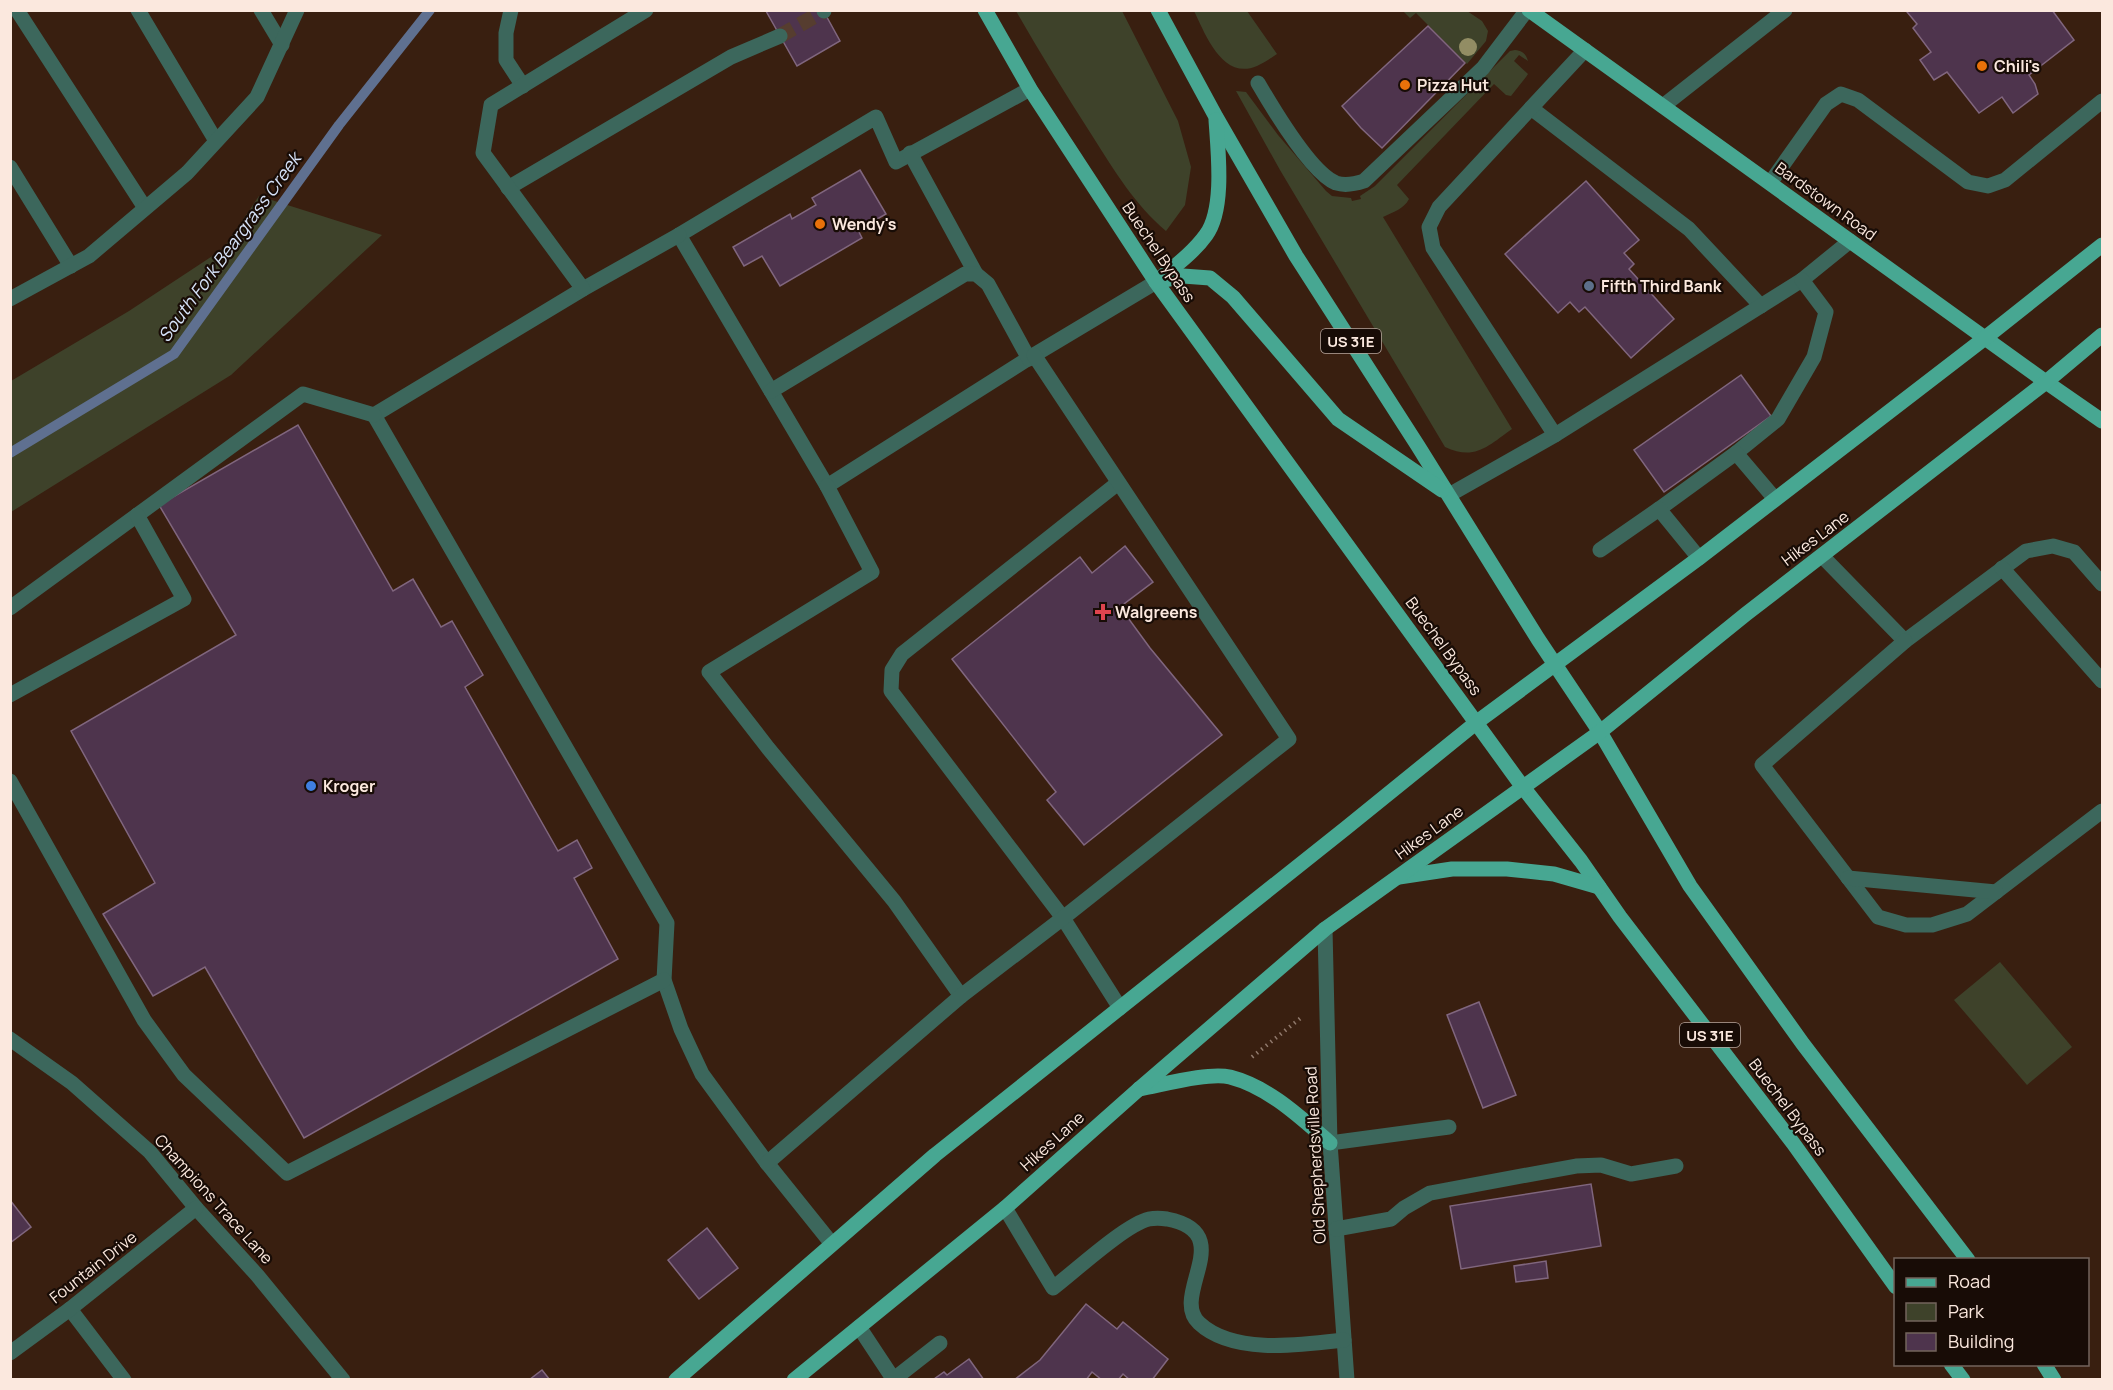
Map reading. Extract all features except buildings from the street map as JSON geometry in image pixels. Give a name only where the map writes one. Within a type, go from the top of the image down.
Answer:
[{"type":"main road","name":"Buechel Bypass","points":[[985,10],[1030,89],[1156,282],[1522,786],[1793,1143],[1894,1284]]},
{"type":"main road","name":"US 31E","points":[[1158,10],[1296,256],[1600,732],[1690,885],[1803,1044],[1966,1258]]},
{"type":"main road","name":"Bardstown Road","points":[[1528,10],[2103,421]]},
{"type":"main road","points":[[1156,282],[1190,253],[1206,235],[1214,221],[1220,171],[1216,117]]},
{"type":"main road","points":[[676,1380],[935,1155],[1477,722],[1699,558],[2103,245]]},
{"type":"main road","points":[[1156,282],[1184,276],[1210,278],[1233,297],[1338,419],[1449,495]]},
{"type":"main road","name":"Hikes Lane","points":[[794,1380],[1005,1208],[1325,929],[1600,732],[1746,614],[2046,382],[2103,335]]},
{"type":"main road","points":[[1396,878],[1452,869],[1507,869],[1554,874],[1599,887]]},
{"type":"main road","points":[[1139,1089],[1210,1076],[1230,1077],[1259,1089],[1293,1110],[1330,1143]]},
{"type":"main road","points":[[1952,1366],[1963,1380]]},
{"type":"main road","points":[[2045,1366],[2054,1380]]},
{"type":"street","points":[[17,10],[146,208]]},
{"type":"street","points":[[138,10],[216,141]]},
{"type":"street","points":[[261,10],[282,45]]},
{"type":"street","points":[[10,299],[89,256],[187,173],[257,97],[297,10]]},
{"type":"street","points":[[511,10],[506,33],[506,60],[523,86]]},
{"type":"street","points":[[583,289],[483,153],[491,105],[646,10]]},
{"type":"street","points":[[1258,83],[1288,133],[1324,175],[1336,183],[1350,185],[1364,181],[1482,68],[1528,10]]},
{"type":"street","points":[[1663,106],[1785,10]]},
{"type":"street","points":[[508,188],[731,57],[780,36]]},
{"type":"street","points":[[1555,435],[1433,248],[1429,227],[1439,207],[1584,50]]},
{"type":"street","points":[[374,415],[876,117],[896,162],[1030,89]]},
{"type":"street","points":[[1770,183],[1826,104],[1841,94],[1858,100],[1968,182],[1988,186],[2005,180],[2103,101]]},
{"type":"street","points":[[1531,108],[1689,229],[1761,306]]},
{"type":"street","points":[[767,1162],[961,996],[1288,739],[1119,483],[1031,357],[988,284],[976,274],[910,153]]},
{"type":"street","points":[[10,167],[71,266]]},
{"type":"street","points":[[679,235],[827,486],[872,572],[709,672],[768,748],[894,901],[961,996]]},
{"type":"street","points":[[1449,495],[1555,435],[1761,306],[1802,280],[1851,241]]},
{"type":"street","points":[[771,391],[964,274],[976,274]]},
{"type":"street","points":[[1600,550],[1736,453],[1778,419],[1814,357],[1826,312],[1802,280]]},
{"type":"street","points":[[827,486],[1031,357],[1156,282]]},
{"type":"street","points":[[10,608],[303,393],[374,415],[667,923],[664,980],[681,1029],[702,1074],[767,1162],[832,1244]]},
{"type":"street","points":[[1736,453],[1775,499]]},
{"type":"street","points":[[1119,483],[902,654],[892,670],[891,691],[1063,918],[1120,1008]]},
{"type":"street","points":[[1659,509],[1699,558]]},
{"type":"street","points":[[10,695],[184,599],[137,515]]},
{"type":"street","points":[[2103,584],[2074,552],[2053,546],[2026,551],[1905,641],[1762,765],[1878,917],[1906,925],[1932,925],[1967,914],[2103,811]]},
{"type":"street","points":[[1822,556],[1905,641]]},
{"type":"street","points":[[2002,568],[2103,681]]},
{"type":"street","points":[[10,782],[144,1020],[184,1075],[287,1173],[664,980]]},
{"type":"street","points":[[1848,878],[1996,892]]},
{"type":"street","name":"Old Shepherdsville Road","points":[[1325,929],[1330,1143],[1347,1380]]},
{"type":"street","name":"Champions Trace Lane","points":[[10,1039],[72,1083],[150,1152],[196,1208],[257,1275],[343,1380]]},
{"type":"street","points":[[1330,1143],[1449,1127]]},
{"type":"street","points":[[1336,1229],[1391,1219],[1404,1208],[1430,1193],[1464,1186],[1576,1166],[1601,1166],[1631,1174],[1676,1166]]},
{"type":"street","name":"Fountain Drive","points":[[10,1353],[70,1309],[196,1208]]},
{"type":"street","points":[[1005,1208],[1053,1288],[1125,1231],[1148,1219],[1162,1218],[1183,1222],[1195,1232],[1200,1246],[1201,1260],[1190,1299],[1197,1322],[1227,1339],[1250,1344],[1279,1346],[1344,1340]]},
{"type":"street","points":[[70,1309],[124,1380]]},
{"type":"street","points":[[859,1327],[894,1379],[939,1343]]},
{"type":"path","points":[[1250,1058],[1310,1011]]},
{"type":"green space","points":[[1016,11],[1122,11],[1178,121],[1191,167],[1185,205],[1166,231],[1144,210],[1117,174]]},
{"type":"green space","points":[[1194,11],[1247,11],[1277,54],[1257,66],[1245,69],[1234,67],[1216,52]]},
{"type":"green space","points":[[1403,11],[1467,11],[1482,21],[1488,31],[1486,41],[1467,64],[1416,13],[1410,18]]},
{"type":"green space","points":[[1515,50],[1526,56],[1528,61],[1519,55],[1514,61],[1528,74],[1511,96],[1506,95],[1494,84],[1397,185],[1409,199],[1401,208],[1383,217],[1512,429],[1481,450],[1456,451],[1445,447],[1280,170],[1236,91],[1246,92],[1278,135],[1326,191],[1332,196],[1351,198],[1352,201],[1361,199],[1360,196],[1375,186],[1510,51]]},
{"type":"green space","points":[[259,196],[382,235],[231,375],[11,512],[11,381],[129,311],[223,249]]},
{"type":"green space","points":[[2000,962],[2072,1047],[2027,1085],[1954,1000]]},
{"type":"waterway","name":"South Fork Beargrass Creek","points":[[10,453],[174,354],[339,125],[430,10]]},
{"type":"tunnel","points":[[780,36],[824,11]]},
{"type":"place","name":"Chili's","points":[[1982,66]]},
{"type":"place","name":"Pizza Hut","points":[[1405,85]]},
{"type":"place","name":"Wendy's","points":[[820,224]]},
{"type":"place","name":"Fifth Third Bank","points":[[1589,286]]},
{"type":"place","name":"Walgreens","points":[[1103,612]]},
{"type":"place","name":"Kroger","points":[[311,786]]}]
